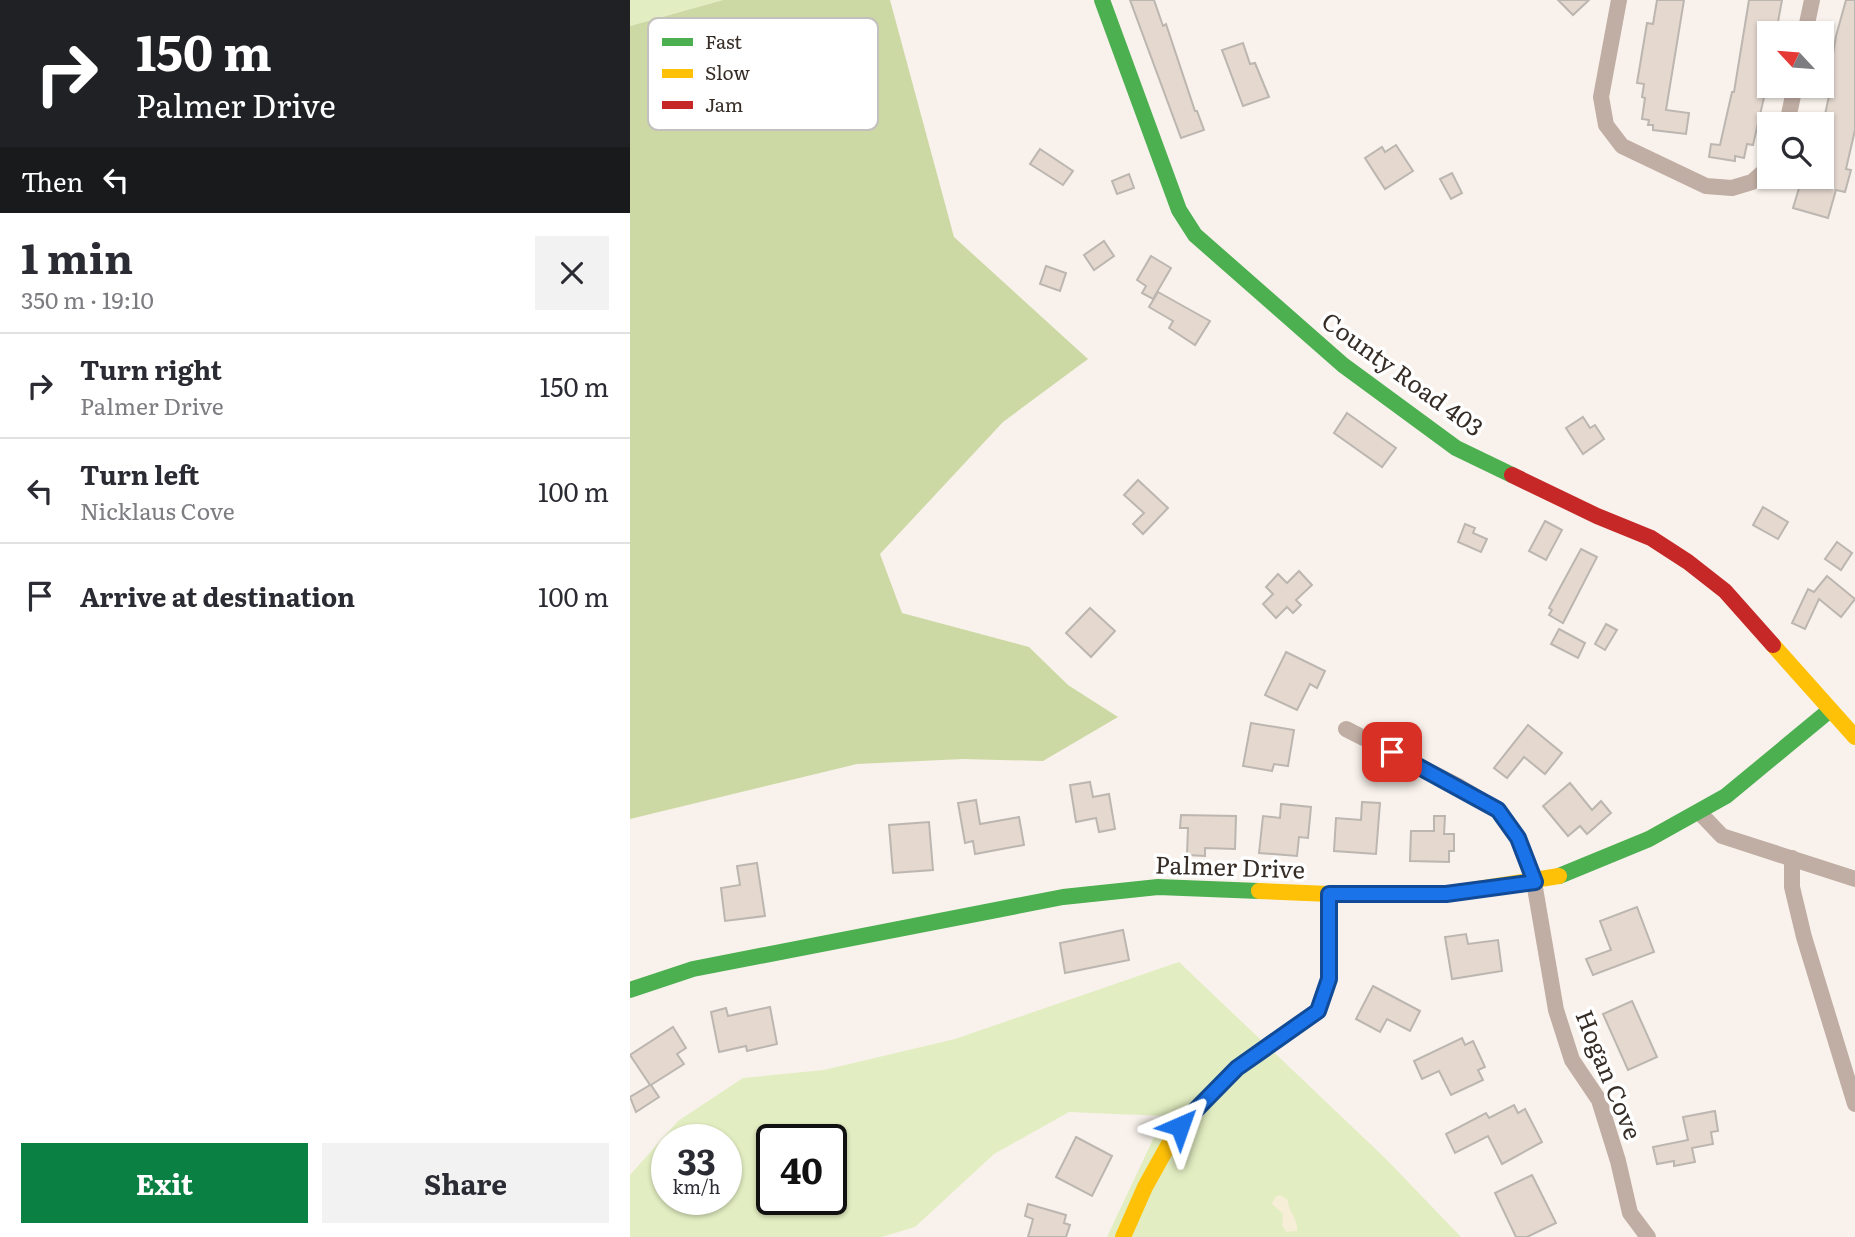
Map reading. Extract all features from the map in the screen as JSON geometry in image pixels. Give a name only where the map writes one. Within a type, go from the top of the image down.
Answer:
[{"type":"street","name":"County Road 403","points":[[1102,0],[1180,210],[1195,235],[1207,247],[1343,365],[1456,448],[1597,516],[1651,538],[1688,562],[1725,591],[1855,737]]},
{"type":"street","points":[[1619,0],[1601,97],[1606,125],[1622,146],[1706,186],[1732,188],[1752,182],[1757,178]]},
{"type":"street","points":[[1808,21],[1812,0]]},
{"type":"street","name":"Palmer Drive","points":[[630,990],[693,969],[1121,888],[1202,888],[1329,894],[1446,894],[1535,882],[1599,861],[1699,812],[1751,777],[1830,710]]},
{"type":"street","name":"Hogan Cove","points":[[1346,729],[1460,787],[1498,810],[1518,838],[1535,882],[1560,1023],[1572,1060],[1599,1100],[1618,1161],[1630,1213],[1648,1237]]},
{"type":"street","points":[[1699,812],[1722,836],[1855,879]]},
{"type":"street","points":[[1792,858],[1792,887],[1804,937],[1855,1104]]},
{"type":"street","points":[[1123,1237],[1140,1196],[1180,1126],[1237,1068],[1318,1011],[1329,979],[1329,894]]},
{"type":"green space","points":[[630,0],[723,0],[659,18],[648,18],[648,21],[630,26]]},
{"type":"green space","points":[[723,0],[890,0],[954,237],[1088,359],[1003,422],[880,554],[902,613],[1029,647],[1068,685],[1118,717],[1043,761],[963,759],[857,764],[630,819],[630,26],[648,21],[648,130],[878,130],[878,18],[659,18]]},
{"type":"green space","points":[[1179,962],[1386,1159],[1461,1237],[1107,1237],[1164,1116],[1069,1112],[994,1154],[915,1227],[882,1237],[630,1237],[630,1175],[651,1151],[651,1215],[742,1215],[742,1124],[675,1124],[678,1121],[743,1078],[824,1070],[955,1039]]},
{"type":"sand","points":[[1280,1195],[1288,1200],[1297,1231],[1286,1232],[1282,1226],[1283,1214],[1272,1204],[1275,1197]]},
{"type":"building","points":[[1130,0],[1154,0],[1163,26],[1166,24],[1204,130],[1181,138]]},
{"type":"building","points":[[1558,0],[1589,0],[1573,15]]},
{"type":"building","points":[[1657,0],[1684,0],[1666,110],[1689,113],[1686,134],[1653,130],[1653,125],[1648,125],[1649,120],[1642,119],[1644,84],[1637,83],[1647,23],[1653,24]]},
{"type":"building","points":[[1749,0],[1782,0],[1778,21],[1757,21],[1757,98],[1764,98],[1761,112],[1757,112],[1753,145],[1747,144],[1744,158],[1735,156],[1735,161],[1709,157],[1711,144],[1720,145],[1734,92]]},
{"type":"building","points":[[1846,0],[1855,0],[1855,130],[1846,169],[1851,170],[1845,192],[1836,190],[1828,218],[1793,208],[1799,189],[1834,189],[1834,112],[1826,112],[1829,98],[1834,98],[1836,36]]},
{"type":"building","points":[[1243,43],[1250,64],[1255,63],[1269,97],[1243,106],[1222,50]]},
{"type":"building","points":[[1396,145],[1413,171],[1385,189],[1365,158],[1382,147],[1385,152]]},
{"type":"building","points":[[1040,149],[1073,171],[1063,185],[1030,164]]},
{"type":"building","points":[[1452,173],[1462,193],[1451,199],[1440,179]]},
{"type":"building","points":[[1129,174],[1134,188],[1117,194],[1112,181]]},
{"type":"building","points":[[1104,241],[1114,256],[1094,270],[1084,255]]},
{"type":"building","points":[[1151,256],[1171,268],[1153,299],[1142,293],[1146,286],[1137,280]]},
{"type":"building","points":[[1046,266],[1066,273],[1060,291],[1040,284]]},
{"type":"building","points":[[1158,292],[1210,321],[1195,345],[1169,328],[1173,321],[1149,307]]},
{"type":"building","points":[[1347,413],[1396,448],[1382,467],[1334,433]]},
{"type":"building","points":[[1583,417],[1590,428],[1595,425],[1604,439],[1583,454],[1566,428]]},
{"type":"building","points":[[1138,480],[1168,508],[1143,534],[1133,524],[1144,513],[1124,495]]},
{"type":"building","points":[[1763,507],[1788,522],[1778,539],[1753,525]]},
{"type":"building","points":[[1545,521],[1562,530],[1546,560],[1529,551]]},
{"type":"building","points":[[1465,524],[1475,528],[1473,533],[1487,539],[1481,552],[1458,542]]},
{"type":"building","points":[[1837,542],[1852,553],[1841,570],[1825,559]]},
{"type":"building","points":[[1581,549],[1597,557],[1563,623],[1549,615],[1552,610],[1549,608]]},
{"type":"building","points":[[1299,571],[1312,585],[1296,600],[1301,605],[1293,613],[1287,607],[1276,618],[1263,604],[1273,594],[1266,587],[1278,574],[1287,583]]},
{"type":"building","points":[[1827,576],[1855,599],[1841,617],[1819,599],[1805,629],[1792,623],[1808,589],[1814,592]]},
{"type":"building","points":[[1090,608],[1115,631],[1091,657],[1066,633]]},
{"type":"building","points":[[1606,624],[1617,630],[1605,650],[1595,644]]},
{"type":"building","points":[[1559,629],[1585,643],[1578,658],[1551,644]]},
{"type":"building","points":[[1286,652],[1325,671],[1317,688],[1310,684],[1297,710],[1265,695]]},
{"type":"building","points":[[1251,723],[1294,730],[1288,766],[1274,764],[1272,771],[1243,766]]},
{"type":"building","points":[[1528,725],[1562,753],[1545,774],[1524,757],[1507,778],[1494,768]]},
{"type":"building","points":[[1090,782],[1093,797],[1109,794],[1115,829],[1099,832],[1096,818],[1076,822],[1070,785]]},
{"type":"building","points":[[1570,783],[1592,810],[1601,801],[1611,813],[1587,834],[1580,826],[1568,836],[1543,806]]},
{"type":"building","points":[[976,800],[980,824],[1019,817],[1024,845],[975,854],[973,841],[965,843],[958,803]]},
{"type":"building","points":[[1362,802],[1380,803],[1376,854],[1334,851],[1336,818],[1361,820]]},
{"type":"building","points":[[1281,804],[1311,807],[1308,838],[1299,837],[1297,856],[1259,853],[1263,816],[1280,818]]},
{"type":"building","points":[[1181,815],[1236,816],[1235,849],[1205,848],[1205,856],[1187,855],[1188,828],[1180,828]]},
{"type":"building","points":[[1434,816],[1445,816],[1444,834],[1454,834],[1454,851],[1449,851],[1449,862],[1410,861],[1411,831],[1434,831]]},
{"type":"building","points":[[929,822],[933,870],[893,873],[889,825]]},
{"type":"building","points":[[757,863],[765,916],[725,921],[721,888],[740,885],[737,866]]},
{"type":"building","points":[[1637,907],[1654,952],[1593,975],[1586,959],[1611,950],[1600,921]]},
{"type":"building","points":[[1123,930],[1129,960],[1065,973],[1060,943]]},
{"type":"building","points":[[1466,934],[1468,944],[1498,940],[1502,971],[1452,979],[1445,937]]},
{"type":"building","points":[[1373,986],[1420,1011],[1410,1031],[1387,1019],[1380,1032],[1356,1019]]},
{"type":"building","points":[[1632,1001],[1657,1057],[1628,1070],[1603,1014]]},
{"type":"building","points":[[770,1007],[777,1044],[747,1051],[746,1046],[719,1052],[711,1012],[726,1008],[728,1016]]},
{"type":"building","points":[[673,1027],[686,1048],[677,1054],[684,1064],[651,1085],[659,1097],[636,1112],[630,1097],[650,1085],[630,1055]]},
{"type":"building","points":[[1462,1038],[1465,1045],[1473,1041],[1485,1067],[1478,1070],[1483,1080],[1451,1095],[1439,1071],[1422,1079],[1414,1061]]},
{"type":"building","points":[[1514,1105],[1518,1113],[1525,1109],[1542,1142],[1502,1164],[1488,1136],[1455,1153],[1446,1134],[1486,1113],[1489,1118]]},
{"type":"building","points":[[1715,1111],[1718,1131],[1711,1132],[1713,1144],[1692,1148],[1695,1162],[1674,1166],[1674,1161],[1657,1164],[1653,1147],[1688,1140],[1683,1117]]},
{"type":"building","points":[[1076,1137],[1112,1156],[1092,1196],[1056,1177]]},
{"type":"building","points":[[1532,1175],[1556,1223],[1527,1237],[1516,1237],[1495,1193]]},
{"type":"building","points":[[1028,1204],[1066,1215],[1064,1223],[1070,1225],[1066,1237],[1028,1237],[1033,1219],[1025,1216]]},
{"type":"traffic: fast","points":[[1102,0],[1179,210],[1195,235],[1343,365],[1456,448],[1512,475]]},
{"type":"traffic: fast","points":[[1559,876],[1649,839],[1726,796],[1830,710]]},
{"type":"traffic: fast","points":[[630,990],[693,969],[1063,897],[1158,887],[1259,891]]},
{"type":"traffic: slow","points":[[1773,645],[1855,737]]},
{"type":"traffic: slow","points":[[1259,891],[1353,895],[1446,894],[1559,876]]},
{"type":"traffic: slow","points":[[1123,1237],[1145,1187],[1179,1126],[1237,1068],[1318,1011],[1329,979],[1329,894]]},
{"type":"traffic: jam","points":[[1512,475],[1597,516],[1651,538],[1688,562],[1725,591],[1773,645]]},
{"type":"route","points":[[1180,1126],[1209,1093],[1237,1068],[1318,1011],[1329,979],[1329,894],[1446,894],[1535,882],[1518,838],[1498,810],[1392,752]]}]
